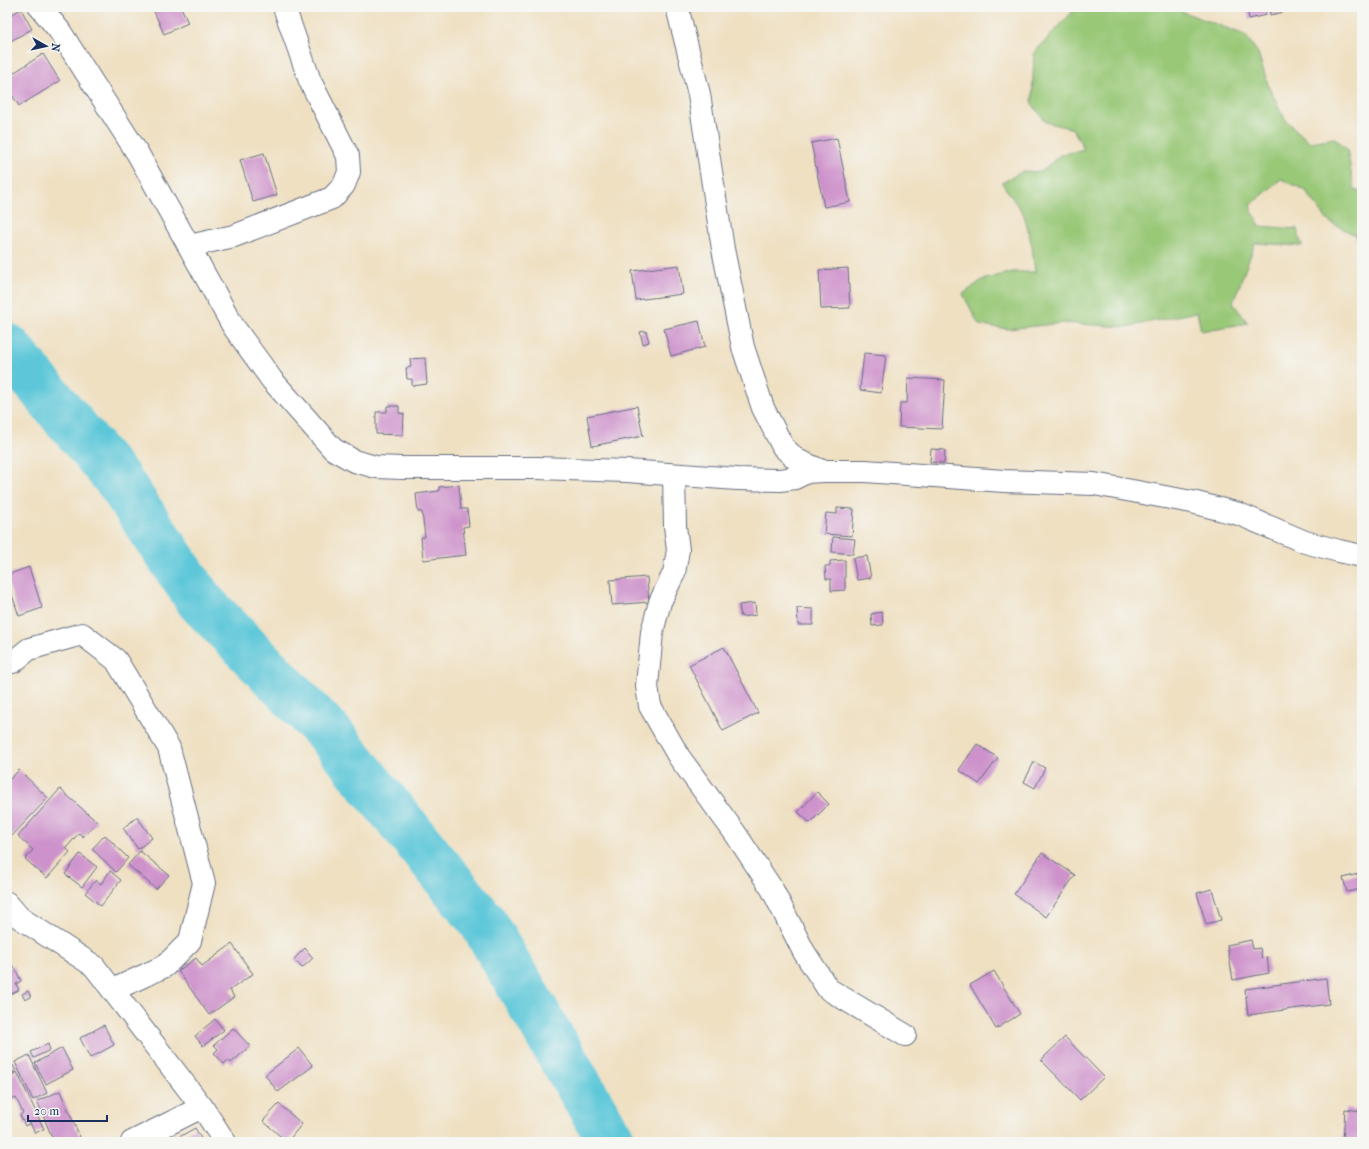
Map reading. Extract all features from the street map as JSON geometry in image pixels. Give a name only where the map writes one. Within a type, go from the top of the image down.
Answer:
[{"type":"street","points":[[40,7],[63,36],[138,154],[233,326],[272,380],[333,449],[354,461],[376,466],[402,468],[544,468],[627,470],[736,479],[780,480],[795,478],[807,472],[865,471],[1004,481],[1094,484],[1192,502],[1231,512],[1305,542],[1339,552],[1362,556]]},
{"type":"street","points":[[189,246],[234,236],[332,198],[344,185],[349,172],[348,156],[310,82],[284,7]]},
{"type":"street","points":[[677,7],[699,94],[723,249],[743,347],[763,408],[783,447],[797,460],[822,471]]},
{"type":"street","points":[[674,475],[675,526],[678,550],[674,573],[660,602],[652,632],[647,686],[650,706],[679,757],[735,833],[772,889],[804,952],[828,989],[905,1035]]},
{"type":"street","points":[[13,662],[29,649],[82,634],[116,660],[170,748],[204,883],[190,941],[165,966],[113,990]]},
{"type":"street","points":[[11,915],[94,966],[202,1107],[225,1142]]},
{"type":"street","points":[[132,1142],[202,1107]]},
{"type":"green space","points":[[1077,7],[1170,7],[1245,35],[1258,53],[1269,88],[1285,119],[1309,142],[1335,138],[1347,149],[1354,189],[1362,193],[1362,247],[1355,235],[1328,221],[1305,190],[1281,179],[1250,206],[1260,226],[1297,229],[1302,246],[1255,243],[1233,303],[1248,323],[1201,331],[1197,312],[1126,327],[1063,323],[1008,329],[979,325],[963,294],[982,280],[1012,272],[1035,272],[1032,246],[1024,215],[1002,183],[1023,171],[1041,172],[1060,155],[1084,149],[1073,129],[1046,122],[1032,104],[1034,53]]},
{"type":"building","points":[[152,7],[181,7],[188,23],[164,34]]},
{"type":"building","points":[[1247,7],[1265,7],[1266,15],[1249,19]]},
{"type":"building","points":[[1269,7],[1282,7],[1284,12],[1270,15]]},
{"type":"building","points":[[1323,7],[1343,7],[1343,9],[1323,9]]},
{"type":"building","points":[[21,9],[32,29],[7,43],[7,17]]},
{"type":"building","points":[[43,54],[60,81],[19,106],[7,87],[7,77]]},
{"type":"building","points":[[837,138],[850,202],[824,207],[811,143]]},
{"type":"building","points":[[264,153],[277,195],[253,202],[240,160]]},
{"type":"building","points":[[679,265],[683,294],[636,300],[632,271]]},
{"type":"building","points":[[848,268],[850,308],[821,309],[819,270]]},
{"type":"building","points":[[699,321],[705,347],[671,356],[664,329]]},
{"type":"building","points":[[646,331],[649,342],[643,344],[640,332]]},
{"type":"building","points":[[864,353],[886,355],[881,393],[860,390]]},
{"type":"building","points":[[425,358],[427,384],[412,386],[412,379],[407,379],[406,368],[411,367],[410,359]]},
{"type":"building","points":[[908,378],[945,380],[942,429],[899,427],[900,403],[907,403]]},
{"type":"building","points":[[387,406],[399,406],[399,413],[404,414],[403,435],[376,434],[376,412],[387,412]]},
{"type":"building","points":[[637,406],[643,436],[592,446],[587,416]]},
{"type":"building","points":[[931,449],[945,450],[944,463],[930,462]]},
{"type":"building","points":[[459,485],[461,509],[467,509],[469,526],[463,527],[466,555],[423,560],[421,537],[425,537],[422,512],[418,512],[416,494],[439,491],[439,487]]},
{"type":"building","points":[[837,508],[854,509],[852,536],[824,534],[826,513],[837,514]]},
{"type":"building","points":[[833,537],[855,539],[853,554],[832,552]]},
{"type":"building","points":[[867,556],[871,578],[857,580],[853,558]]},
{"type":"building","points":[[845,560],[845,590],[831,591],[831,579],[826,579],[825,566],[830,566],[830,561]]},
{"type":"building","points":[[29,567],[42,608],[19,616],[7,580],[7,575]]},
{"type":"building","points":[[647,577],[649,602],[612,605],[610,580]]},
{"type":"building","points":[[755,603],[756,615],[741,617],[739,605]]},
{"type":"building","points":[[797,608],[813,609],[813,625],[798,625]]},
{"type":"building","points":[[882,612],[883,625],[872,626],[871,614]]},
{"type":"building","points":[[724,647],[758,713],[723,731],[689,665]]},
{"type":"building","points":[[977,744],[998,758],[979,784],[959,770]]},
{"type":"building","points":[[1034,762],[1045,768],[1035,788],[1024,782]]},
{"type":"building","points":[[19,770],[48,798],[12,836],[7,832],[7,782]]},
{"type":"building","points":[[60,789],[97,822],[83,837],[79,833],[66,848],[70,852],[47,878],[25,859],[33,850],[18,836]]},
{"type":"building","points":[[817,792],[829,804],[810,823],[798,812]]},
{"type":"building","points":[[137,817],[152,838],[138,849],[123,828]]},
{"type":"building","points":[[105,835],[128,858],[116,872],[92,849]]},
{"type":"building","points":[[140,851],[169,875],[156,889],[128,865]]},
{"type":"building","points":[[1042,853],[1075,875],[1046,917],[1014,894]]},
{"type":"building","points":[[80,854],[97,867],[82,887],[65,874]]},
{"type":"building","points":[[110,871],[121,880],[101,906],[85,893],[96,880],[101,884]]},
{"type":"building","points":[[1362,873],[1362,889],[1347,892],[1343,878]]},
{"type":"building","points":[[1212,889],[1221,920],[1206,924],[1197,893]]},
{"type":"building","points":[[1251,940],[1253,949],[1260,948],[1262,958],[1267,957],[1269,973],[1233,980],[1227,945]]},
{"type":"building","points":[[232,944],[253,974],[230,990],[234,997],[209,1015],[178,971],[196,958],[202,966]]},
{"type":"building","points":[[305,948],[313,958],[302,968],[294,959]]},
{"type":"building","points":[[7,966],[8,969],[14,966],[21,981],[16,984],[19,990],[7,996]]},
{"type":"building","points":[[994,971],[1020,1014],[996,1029],[970,985]]},
{"type":"building","points":[[1326,978],[1329,1004],[1248,1015],[1245,989]]},
{"type":"building","points":[[28,991],[31,997],[25,1000],[22,994]]},
{"type":"building","points":[[215,1019],[224,1030],[203,1046],[195,1036]]},
{"type":"building","points":[[104,1025],[114,1045],[90,1058],[80,1038]]},
{"type":"building","points":[[233,1028],[250,1046],[231,1063],[228,1060],[224,1064],[214,1053],[218,1049],[214,1045]]},
{"type":"building","points":[[1065,1037],[1104,1077],[1080,1100],[1041,1060]]},
{"type":"building","points":[[48,1044],[50,1050],[34,1058],[31,1052]]},
{"type":"building","points":[[62,1048],[73,1070],[46,1084],[35,1063]]},
{"type":"building","points":[[299,1048],[313,1066],[278,1092],[265,1075]]},
{"type":"building","points":[[29,1055],[47,1093],[33,1100],[15,1062]]},
{"type":"building","points":[[11,1062],[16,1071],[7,1076],[7,1065]]},
{"type":"building","points":[[17,1072],[44,1129],[35,1133],[30,1123],[25,1126],[20,1115],[23,1113],[16,1098],[12,1099],[8,1089],[10,1088],[7,1082],[7,1077]]},
{"type":"building","points":[[60,1091],[80,1137],[69,1142],[54,1142],[37,1101]]},
{"type":"building","points":[[279,1104],[302,1124],[287,1142],[263,1121]]},
{"type":"building","points":[[1345,1109],[1362,1111],[1362,1142],[1343,1142]]},
{"type":"building","points":[[195,1128],[203,1142],[170,1142]]},
{"type":"waterway","points":[[7,347],[119,481],[200,601],[328,732],[482,921],[612,1142]]}]
